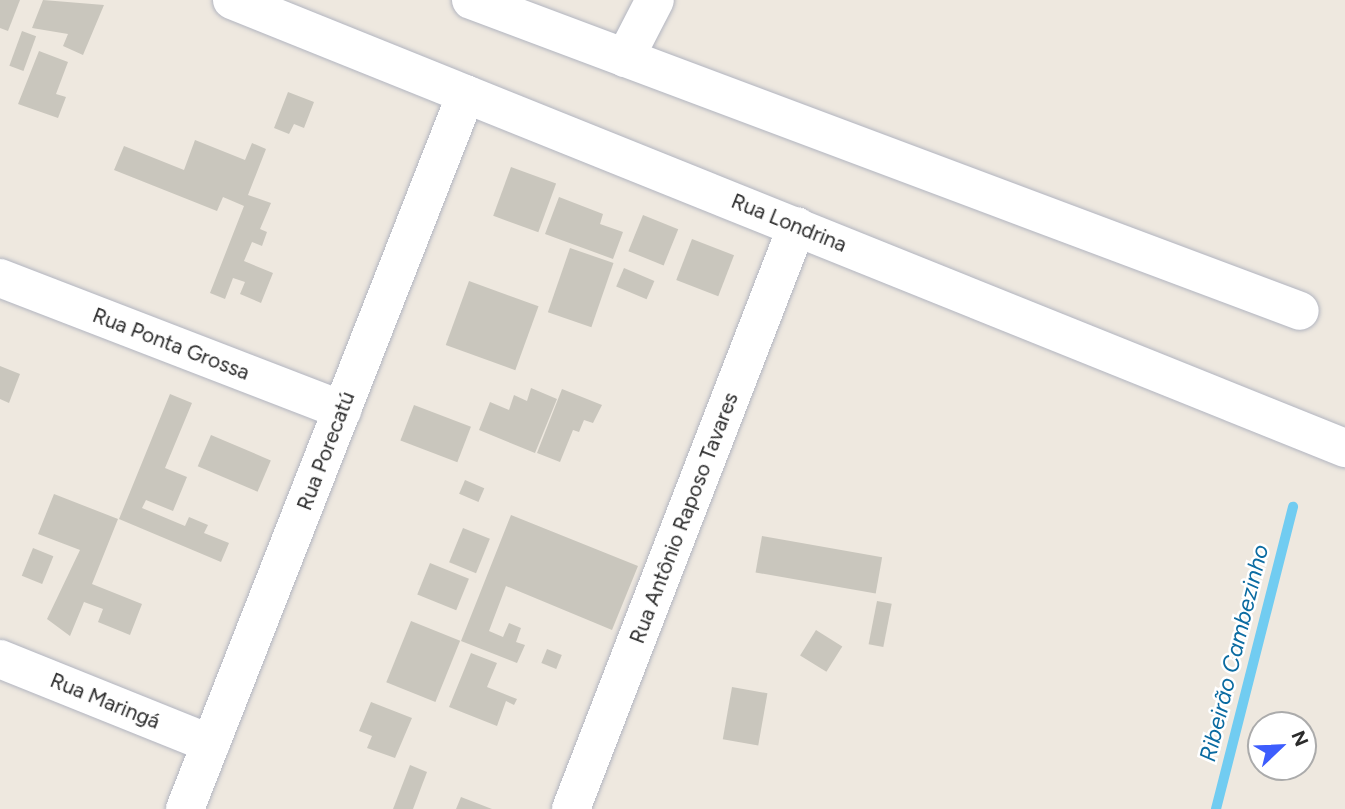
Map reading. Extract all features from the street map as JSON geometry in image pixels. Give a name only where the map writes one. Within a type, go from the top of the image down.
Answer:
[{"type":"street","name":"Rua Londrina","points":[[232,0],[1345,448]]},
{"type":"street","points":[[471,0],[1300,311]]},
{"type":"street","points":[[625,58],[655,0]]},
{"type":"street","name":"Rua Porecatú","points":[[185,809],[466,94]]},
{"type":"street","name":"Rua Antônio Raposo Tavares","points":[[571,809],[797,226]]},
{"type":"street","name":"Rua Ponta Grossa","points":[[0,278],[342,410]]},
{"type":"street","name":"Rua Maringá","points":[[0,659],[211,744]]},
{"type":"street","points":[[600,809],[616,693]]},
{"type":"building","points":[[0,0],[20,0],[8,31],[0,28]]},
{"type":"building","points":[[43,0],[104,5],[83,55],[63,46],[68,34],[32,28]]},
{"type":"building","points":[[22,31],[36,36],[23,71],[9,66]]},
{"type":"building","points":[[39,51],[68,62],[56,94],[66,97],[58,118],[18,104]]},
{"type":"building","points":[[288,92],[314,102],[304,128],[294,124],[289,134],[274,128]]},
{"type":"building","points":[[195,140],[245,160],[252,143],[266,149],[248,195],[271,203],[260,229],[267,232],[262,246],[252,242],[244,261],[273,273],[261,303],[240,294],[245,282],[233,278],[225,299],[210,293],[244,206],[223,197],[217,211],[114,170],[124,146],[184,170]]},
{"type":"building","points":[[511,167],[556,183],[538,232],[493,216]]},
{"type":"building","points":[[559,197],[603,214],[600,224],[623,232],[613,259],[545,234]]},
{"type":"building","points":[[643,215],[678,229],[664,265],[628,251]]},
{"type":"building","points":[[692,239],[734,255],[718,296],[676,280]]},
{"type":"building","points":[[570,248],[613,263],[591,327],[548,312]]},
{"type":"building","points":[[624,268],[654,281],[647,299],[616,286]]},
{"type":"building","points":[[469,281],[539,306],[515,370],[446,345]]},
{"type":"building","points":[[0,366],[20,374],[9,403],[0,399]]},
{"type":"building","points":[[531,388],[557,399],[535,453],[479,430],[490,402],[509,410],[514,395],[527,401]]},
{"type":"building","points":[[562,389],[602,405],[593,423],[584,420],[579,432],[573,430],[560,462],[537,453]]},
{"type":"building","points":[[170,394],[192,403],[165,468],[187,477],[173,511],[146,500],[142,508],[185,526],[189,517],[208,525],[204,533],[229,543],[221,562],[119,519]]},
{"type":"building","points":[[414,405],[471,427],[457,462],[400,440]]},
{"type":"building","points":[[211,435],[271,460],[258,492],[198,466]]},
{"type":"building","points":[[465,480],[484,488],[478,502],[459,494]]},
{"type":"building","points":[[54,494],[118,519],[92,584],[142,604],[130,635],[98,622],[103,609],[84,602],[70,636],[47,619],[80,550],[38,534]]},
{"type":"building","points":[[511,515],[638,566],[612,630],[506,586],[489,631],[503,637],[509,623],[521,628],[516,642],[525,645],[517,663],[461,641]]},
{"type":"building","points":[[463,528],[490,539],[476,573],[449,562]]},
{"type":"building","points":[[762,536],[882,557],[876,594],[756,572]]},
{"type":"building","points":[[33,548],[53,556],[42,584],[22,576]]},
{"type":"building","points":[[430,563],[469,579],[456,610],[417,595]]},
{"type":"building","points":[[877,601],[892,604],[883,647],[869,644]]},
{"type":"building","points":[[411,621],[460,641],[435,702],[386,682]]},
{"type":"building","points":[[816,630],[842,646],[826,672],[800,655]]},
{"type":"building","points":[[547,649],[562,655],[556,669],[541,663]]},
{"type":"building","points":[[471,653],[497,663],[487,687],[517,699],[514,705],[506,701],[497,726],[449,707]]},
{"type":"building","points":[[732,687],[767,693],[758,745],[723,739]]},
{"type":"building","points":[[371,702],[412,718],[395,758],[367,748],[372,736],[359,731]]},
{"type":"building","points":[[410,765],[427,772],[413,809],[393,809]]},
{"type":"building","points":[[461,797],[492,809],[456,809]]},
{"type":"waterway","name":"Ribeirão Cambezinho","points":[[1216,809],[1293,507]]}]
